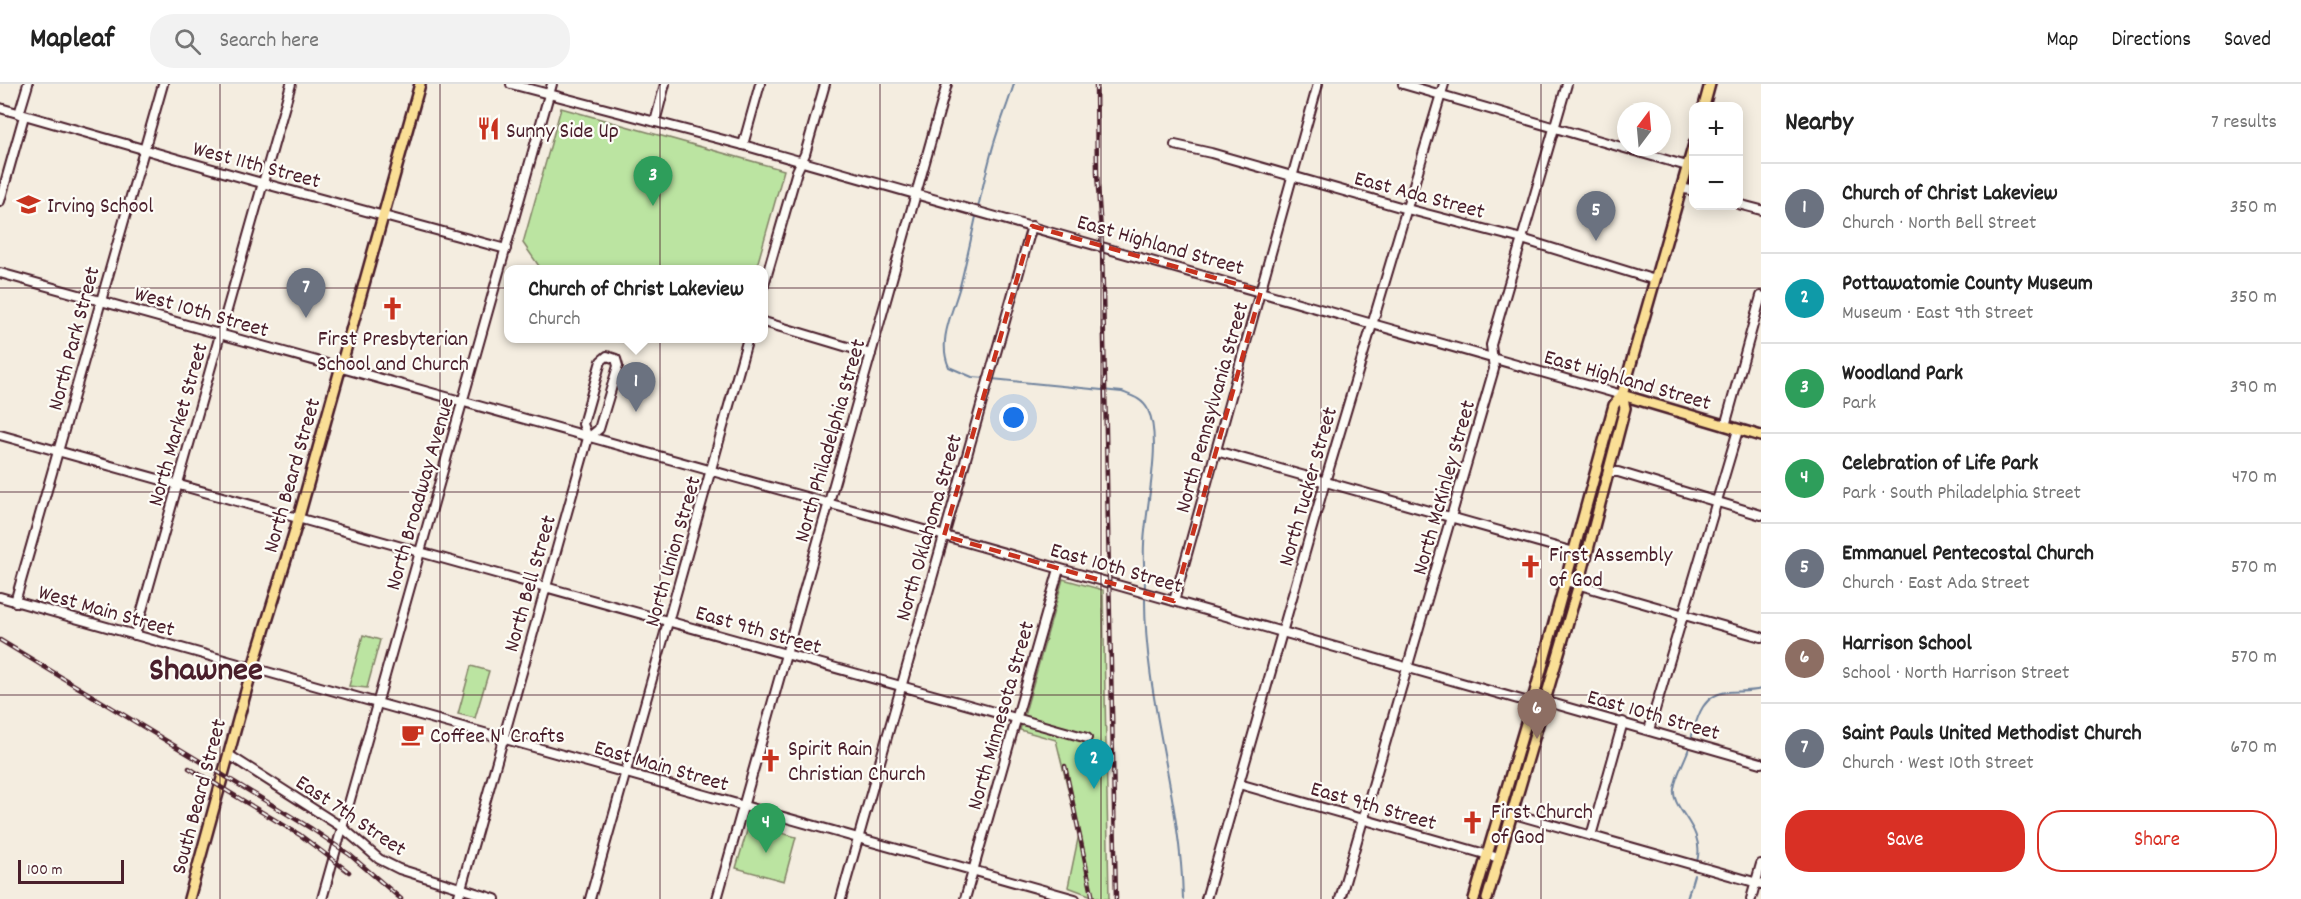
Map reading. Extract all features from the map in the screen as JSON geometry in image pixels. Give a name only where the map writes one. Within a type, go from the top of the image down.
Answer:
[{"type":"main road","name":"North Beard Street","points":[[253,668],[298,518],[420,84]]},
{"type":"main road","points":[[1705,102],[1710,84]]},
{"type":"main road","points":[[1474,899],[1532,703],[1614,405],[1622,395],[1690,156]]},
{"type":"main road","points":[[1487,899],[1579,584],[1625,408],[1622,395]]},
{"type":"main road","name":"East Highland Street","points":[[1622,395],[1761,436]]},
{"type":"main road","name":"South Beard Street","points":[[189,899],[253,668]]},
{"type":"street","points":[[0,201],[28,84]]},
{"type":"street","name":"North Park Street","points":[[15,602],[163,84]]},
{"type":"street","name":"North Market Street","points":[[135,635],[291,84]]},
{"type":"street","name":"East Highland Street","points":[[511,84],[743,145],[1622,395]]},
{"type":"street","name":"North Broadway Avenue","points":[[322,899],[552,84]]},
{"type":"street","points":[[655,122],[665,84]]},
{"type":"street","points":[[743,145],[760,84]]},
{"type":"street","points":[[768,272],[825,84]]},
{"type":"street","name":"North Philadelphia Street","points":[[717,899],[947,84]]},
{"type":"street","name":"North Pennsylvania Street","points":[[1174,601],[1318,84]]},
{"type":"street","points":[[1403,84],[1687,166]]},
{"type":"street","name":"North Tucker Street","points":[[1206,899],[1325,482],[1444,84]]},
{"type":"street","name":"North McKinley Street","points":[[1340,899],[1494,369],[1491,345],[1567,84]]},
{"type":"street","name":"West 11th Street","points":[[0,108],[262,183],[506,249]]},
{"type":"street","name":"East Ada Street","points":[[1175,145],[1522,239],[1654,280]]},
{"type":"street","points":[[1681,188],[1689,190]]},
{"type":"street","points":[[1743,205],[1761,210]]},
{"type":"street","name":"North Oklahoma Street","points":[[841,899],[1032,226]]},
{"type":"street","name":"West 10th Street","points":[[0,273],[462,403]]},
{"type":"street","points":[[1725,426],[1761,296]]},
{"type":"street","points":[[768,323],[871,354]]},
{"type":"street","name":"North Union Street","points":[[590,899],[747,343]]},
{"type":"street","name":"North Bell Street","points":[[458,899],[588,438],[599,429],[618,366],[616,359],[607,356],[601,361],[582,424],[588,438]]},
{"type":"street","name":"East 10th Street","points":[[462,403],[1130,588],[1532,703],[1545,702],[1623,722],[1761,763]]},
{"type":"street","points":[[1649,730],[1685,615],[1738,429]]},
{"type":"street","name":"East 9th Street","points":[[0,435],[1088,738]]},
{"type":"street","points":[[1216,451],[1574,552]]},
{"type":"street","points":[[1608,472],[1618,472],[1761,514]]},
{"type":"street","name":"North Minnesota Street","points":[[965,899],[1059,569]]},
{"type":"street","points":[[1566,580],[1761,637]]},
{"type":"street","name":"West Main Street","points":[[0,597],[378,703]]},
{"type":"street","name":"East Main Street","points":[[378,703],[1076,899]]},
{"type":"street","points":[[1591,836],[1623,722]]},
{"type":"street","name":"East 7th Street","points":[[229,755],[342,828],[379,859],[399,869],[495,899]]},
{"type":"street","name":"East 9th Street","points":[[1239,784],[1499,858]]},
{"type":"street","points":[[1500,810],[1758,884]]},
{"type":"street","points":[[1751,899],[1758,884],[1761,864]]},
{"type":"highlighted area","points":[[1032,226],[1261,291],[1174,601],[944,536]]},
{"type":"green space","points":[[561,108],[784,170],[757,265],[538,265],[523,243]]},
{"type":"green space","points":[[1063,579],[1103,590],[1109,899],[1100,899],[1068,887],[1079,834],[1056,740],[1020,730]]},
{"type":"green space","points":[[363,635],[380,640],[367,688],[349,686]]},
{"type":"green space","points":[[471,666],[489,671],[475,718],[458,714]]},
{"type":"green space","points":[[749,824],[796,837],[784,881],[736,868]]},
{"type":"waterway","points":[[987,378],[972,377],[949,367],[946,356],[946,334],[962,278],[991,154],[1014,84]]},
{"type":"waterway","points":[[992,379],[1122,392],[1137,398],[1146,406],[1152,423],[1154,456],[1144,544],[1145,591]]},
{"type":"waterway","points":[[1145,596],[1150,672],[1176,823],[1183,899]]},
{"type":"waterway","points":[[1691,739],[1702,708],[1712,697],[1728,692],[1761,689]]},
{"type":"waterway","points":[[1690,745],[1677,778],[1674,797],[1697,839],[1697,862]]},
{"type":"waterway","points":[[1687,899],[1694,875]]},
{"type":"railway","points":[[1096,84],[1097,173],[1102,246],[1116,899]]},
{"type":"railway","points":[[0,640],[312,829],[350,855],[401,899]]},
{"type":"railway","points":[[1065,766],[1093,899]]},
{"type":"railway","points":[[189,768],[300,835],[349,872]]},
{"type":"place","name":"Sunny Side Up","points":[[488,129]]},
{"type":"place","name":"Irving School","points":[[29,204]]},
{"type":"place","name":"Woodland Park","points":[[653,206]]},
{"type":"place","name":"Emmanuel Pentecostal Church","points":[[1596,241]]},
{"type":"place","name":"First Presbyterian School and Church","points":[[393,308]]},
{"type":"place","name":"Saint Pauls United Methodist Church","points":[[306,318]]},
{"type":"place","name":"Church of Christ Lakeview","points":[[636,412]]},
{"type":"place","name":"First Assembly of God","points":[[1531,566]]},
{"type":"place","name":"Coffee N' Crafts","points":[[412,734]]},
{"type":"place","name":"Harrison School","points":[[1537,739]]},
{"type":"place","name":"Spirit Rain Christian Church","points":[[770,760]]},
{"type":"place","name":"Pottawatomie County Museum","points":[[1094,789]]},
{"type":"place","name":"First Church of God","points":[[1473,823]]},
{"type":"place","name":"Celebration of Life Park","points":[[766,853]]},
{"type":"district","name":"Shawnee","points":[[206,667]]}]
